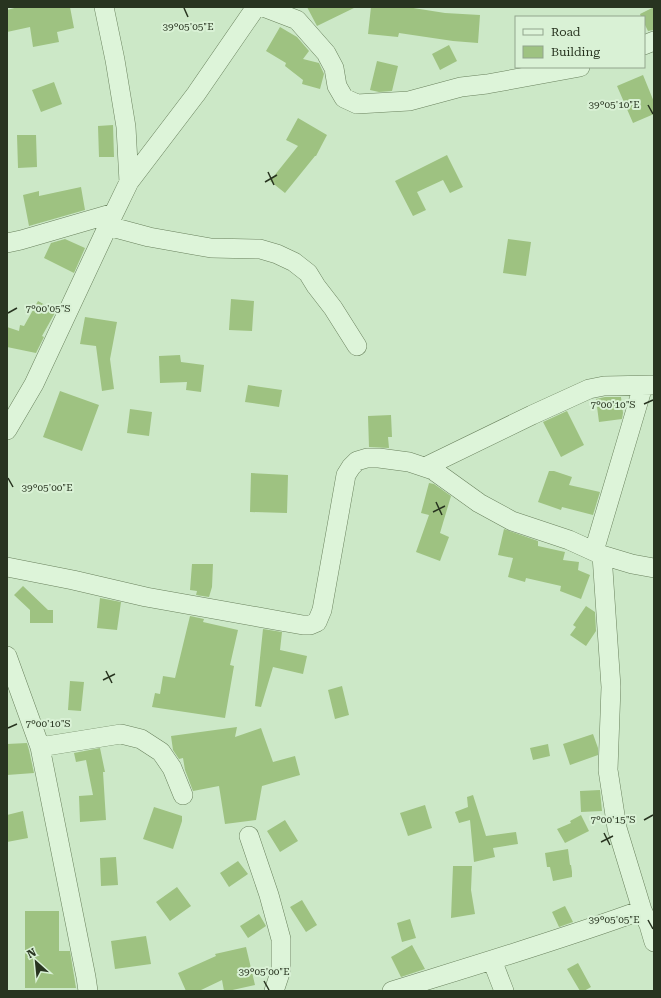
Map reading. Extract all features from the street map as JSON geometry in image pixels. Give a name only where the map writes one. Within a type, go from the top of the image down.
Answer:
[{"type":"street","points":[[104,7],[115,60],[126,127],[129,182]]},
{"type":"street","points":[[7,430],[34,384],[129,182],[196,94],[256,7]]},
{"type":"street","points":[[263,7],[297,20],[326,53],[334,68],[337,86],[344,98],[357,104],[410,100],[460,87],[487,84],[575,68]]},
{"type":"street","points":[[7,243],[111,219],[149,237],[211,248],[260,249],[277,254],[294,262],[308,273],[333,308],[357,346]]},
{"type":"street","points":[[425,467],[532,414],[589,389],[604,386],[648,385],[598,553],[611,687],[608,770],[617,828],[642,910],[649,925],[654,942]]},
{"type":"street","points":[[7,567],[73,580],[146,597],[310,625],[317,622],[322,610],[346,475],[350,467],[357,461],[368,458],[379,458],[408,462],[433,470],[479,503],[512,521],[569,540],[598,553],[632,564],[654,568]]},
{"type":"street","points":[[7,656],[40,747],[88,991]]},
{"type":"street","points":[[40,747],[121,734],[141,740],[160,752],[172,768],[182,794]]},
{"type":"street","points":[[249,836],[269,895],[281,939],[281,970],[274,991]]},
{"type":"street","points":[[392,991],[492,960],[642,910]]},
{"type":"street","points":[[492,960],[504,991]]},
{"type":"building","points":[[18,7],[70,7],[74,28],[57,32],[59,42],[33,47],[30,27],[7,32],[7,10]]},
{"type":"building","points":[[307,7],[356,7],[317,26]]},
{"type":"building","points":[[371,7],[407,7],[445,13],[480,15],[478,43],[399,33],[398,37],[368,34]]},
{"type":"building","points":[[654,7],[654,30],[648,31],[645,25],[645,16],[641,16],[640,14]]},
{"type":"building","points":[[280,27],[297,37],[309,51],[303,59],[319,63],[324,74],[320,89],[302,84],[303,80],[285,66],[286,63],[266,51]]},
{"type":"building","points":[[449,45],[457,61],[440,70],[432,54]]},
{"type":"building","points":[[377,61],[398,66],[392,91],[379,92],[370,90]]},
{"type":"building","points":[[643,75],[654,102],[654,114],[633,123],[617,86]]},
{"type":"building","points":[[54,82],[62,104],[41,112],[32,90]]},
{"type":"building","points":[[298,118],[327,135],[316,156],[285,193],[270,181],[298,146],[286,140]]},
{"type":"building","points":[[113,125],[114,157],[99,157],[98,126]]},
{"type":"building","points":[[17,135],[36,135],[37,167],[18,168]]},
{"type":"building","points":[[447,155],[463,187],[450,193],[443,180],[417,192],[426,210],[413,216],[395,181]]},
{"type":"building","points":[[81,187],[85,210],[29,226],[23,195],[39,191],[39,196]]},
{"type":"building","points":[[65,239],[85,248],[74,273],[44,258],[51,243]]},
{"type":"building","points":[[508,239],[531,242],[526,276],[503,273]]},
{"type":"building","points":[[231,299],[254,301],[252,331],[229,330]]},
{"type":"building","points":[[38,301],[56,311],[42,336],[44,337],[36,353],[7,347],[7,327],[19,331],[20,325],[24,326]]},
{"type":"building","points":[[85,317],[117,322],[110,359],[114,389],[102,391],[96,346],[80,344]]},
{"type":"building","points":[[180,355],[181,362],[204,365],[201,392],[186,390],[187,382],[160,383],[159,356]]},
{"type":"building","points":[[248,385],[282,390],[279,407],[245,402]]},
{"type":"building","points":[[60,391],[99,405],[82,451],[43,437]]},
{"type":"building","points":[[605,397],[621,397],[623,413],[622,419],[599,422],[596,399]]},
{"type":"building","points":[[130,409],[152,412],[149,436],[127,433]]},
{"type":"building","points":[[567,411],[584,445],[561,457],[543,422]]},
{"type":"building","points":[[391,415],[392,437],[388,437],[389,448],[369,447],[368,416]]},
{"type":"building","points":[[549,471],[554,471],[572,477],[569,485],[600,492],[593,515],[562,507],[561,510],[538,502]]},
{"type":"building","points":[[251,473],[288,475],[287,513],[250,512]]},
{"type":"building","points":[[429,483],[434,484],[451,496],[440,533],[449,537],[440,561],[416,552],[429,515],[421,513]]},
{"type":"building","points":[[504,529],[538,541],[538,546],[565,552],[563,560],[579,562],[578,570],[590,575],[581,599],[560,591],[561,586],[526,578],[525,582],[508,577],[513,558],[498,555]]},
{"type":"building","points":[[192,564],[213,564],[212,587],[209,597],[196,595],[197,591],[190,590]]},
{"type":"building","points":[[23,586],[48,610],[53,610],[53,623],[30,623],[30,610],[14,595]]},
{"type":"building","points":[[100,598],[121,602],[117,630],[97,628]]},
{"type":"building","points":[[586,606],[595,612],[596,631],[586,646],[570,635],[576,627],[573,625]]},
{"type":"building","points":[[190,616],[204,619],[203,622],[238,630],[230,665],[234,666],[225,718],[152,707],[155,693],[160,694],[163,676],[175,678]]},
{"type":"building","points":[[263,629],[282,632],[280,650],[307,656],[303,674],[273,667],[261,707],[255,706]]},
{"type":"building","points":[[70,681],[84,682],[81,711],[68,710]]},
{"type":"building","points":[[342,686],[349,715],[335,719],[328,690]]},
{"type":"building","points":[[237,727],[235,737],[261,728],[273,762],[295,756],[300,775],[262,786],[256,820],[225,824],[219,786],[193,791],[185,770],[183,758],[179,759],[173,750],[171,736]]},
{"type":"building","points":[[593,734],[598,748],[598,755],[570,765],[563,744]]},
{"type":"building","points":[[27,743],[34,773],[7,775],[7,744]]},
{"type":"building","points":[[548,744],[550,756],[533,760],[530,748]]},
{"type":"building","points":[[100,748],[105,772],[103,772],[106,820],[80,822],[79,796],[93,795],[86,760],[76,762],[74,753]]},
{"type":"building","points":[[600,790],[602,811],[581,812],[580,791]]},
{"type":"building","points":[[473,795],[486,836],[516,832],[518,844],[493,848],[495,857],[474,862],[470,820],[459,823],[455,812],[468,807],[467,797]]},
{"type":"building","points":[[425,805],[432,828],[408,836],[400,813]]},
{"type":"building","points":[[154,807],[182,816],[182,821],[173,849],[143,839]]},
{"type":"building","points":[[23,811],[28,838],[7,842],[7,815]]},
{"type":"building","points":[[581,815],[589,831],[565,843],[557,829],[571,823],[570,821]]},
{"type":"building","points":[[285,820],[298,841],[280,852],[267,831]]},
{"type":"building","points":[[568,849],[572,877],[553,881],[550,867],[547,867],[545,853]]},
{"type":"building","points":[[116,857],[118,885],[101,886],[100,858]]},
{"type":"building","points":[[238,861],[248,874],[229,887],[220,873]]},
{"type":"building","points":[[453,866],[472,866],[471,890],[475,914],[451,918]]},
{"type":"building","points":[[177,887],[191,906],[170,921],[156,902]]},
{"type":"building","points":[[302,900],[317,925],[306,932],[290,907]]},
{"type":"building","points":[[565,906],[573,922],[559,927],[552,912]]},
{"type":"building","points":[[25,911],[59,911],[59,951],[70,951],[76,988],[25,988]]},
{"type":"building","points":[[259,914],[266,926],[248,938],[240,926]]},
{"type":"building","points":[[410,919],[416,938],[402,942],[397,923]]},
{"type":"building","points":[[146,936],[151,964],[115,969],[111,941]]},
{"type":"building","points":[[412,945],[425,969],[401,977],[391,957]]},
{"type":"building","points":[[246,947],[255,985],[224,991],[222,980],[199,991],[186,991],[178,973],[216,956],[215,954]]},
{"type":"building","points":[[578,963],[591,987],[584,991],[580,991],[567,969]]}]
